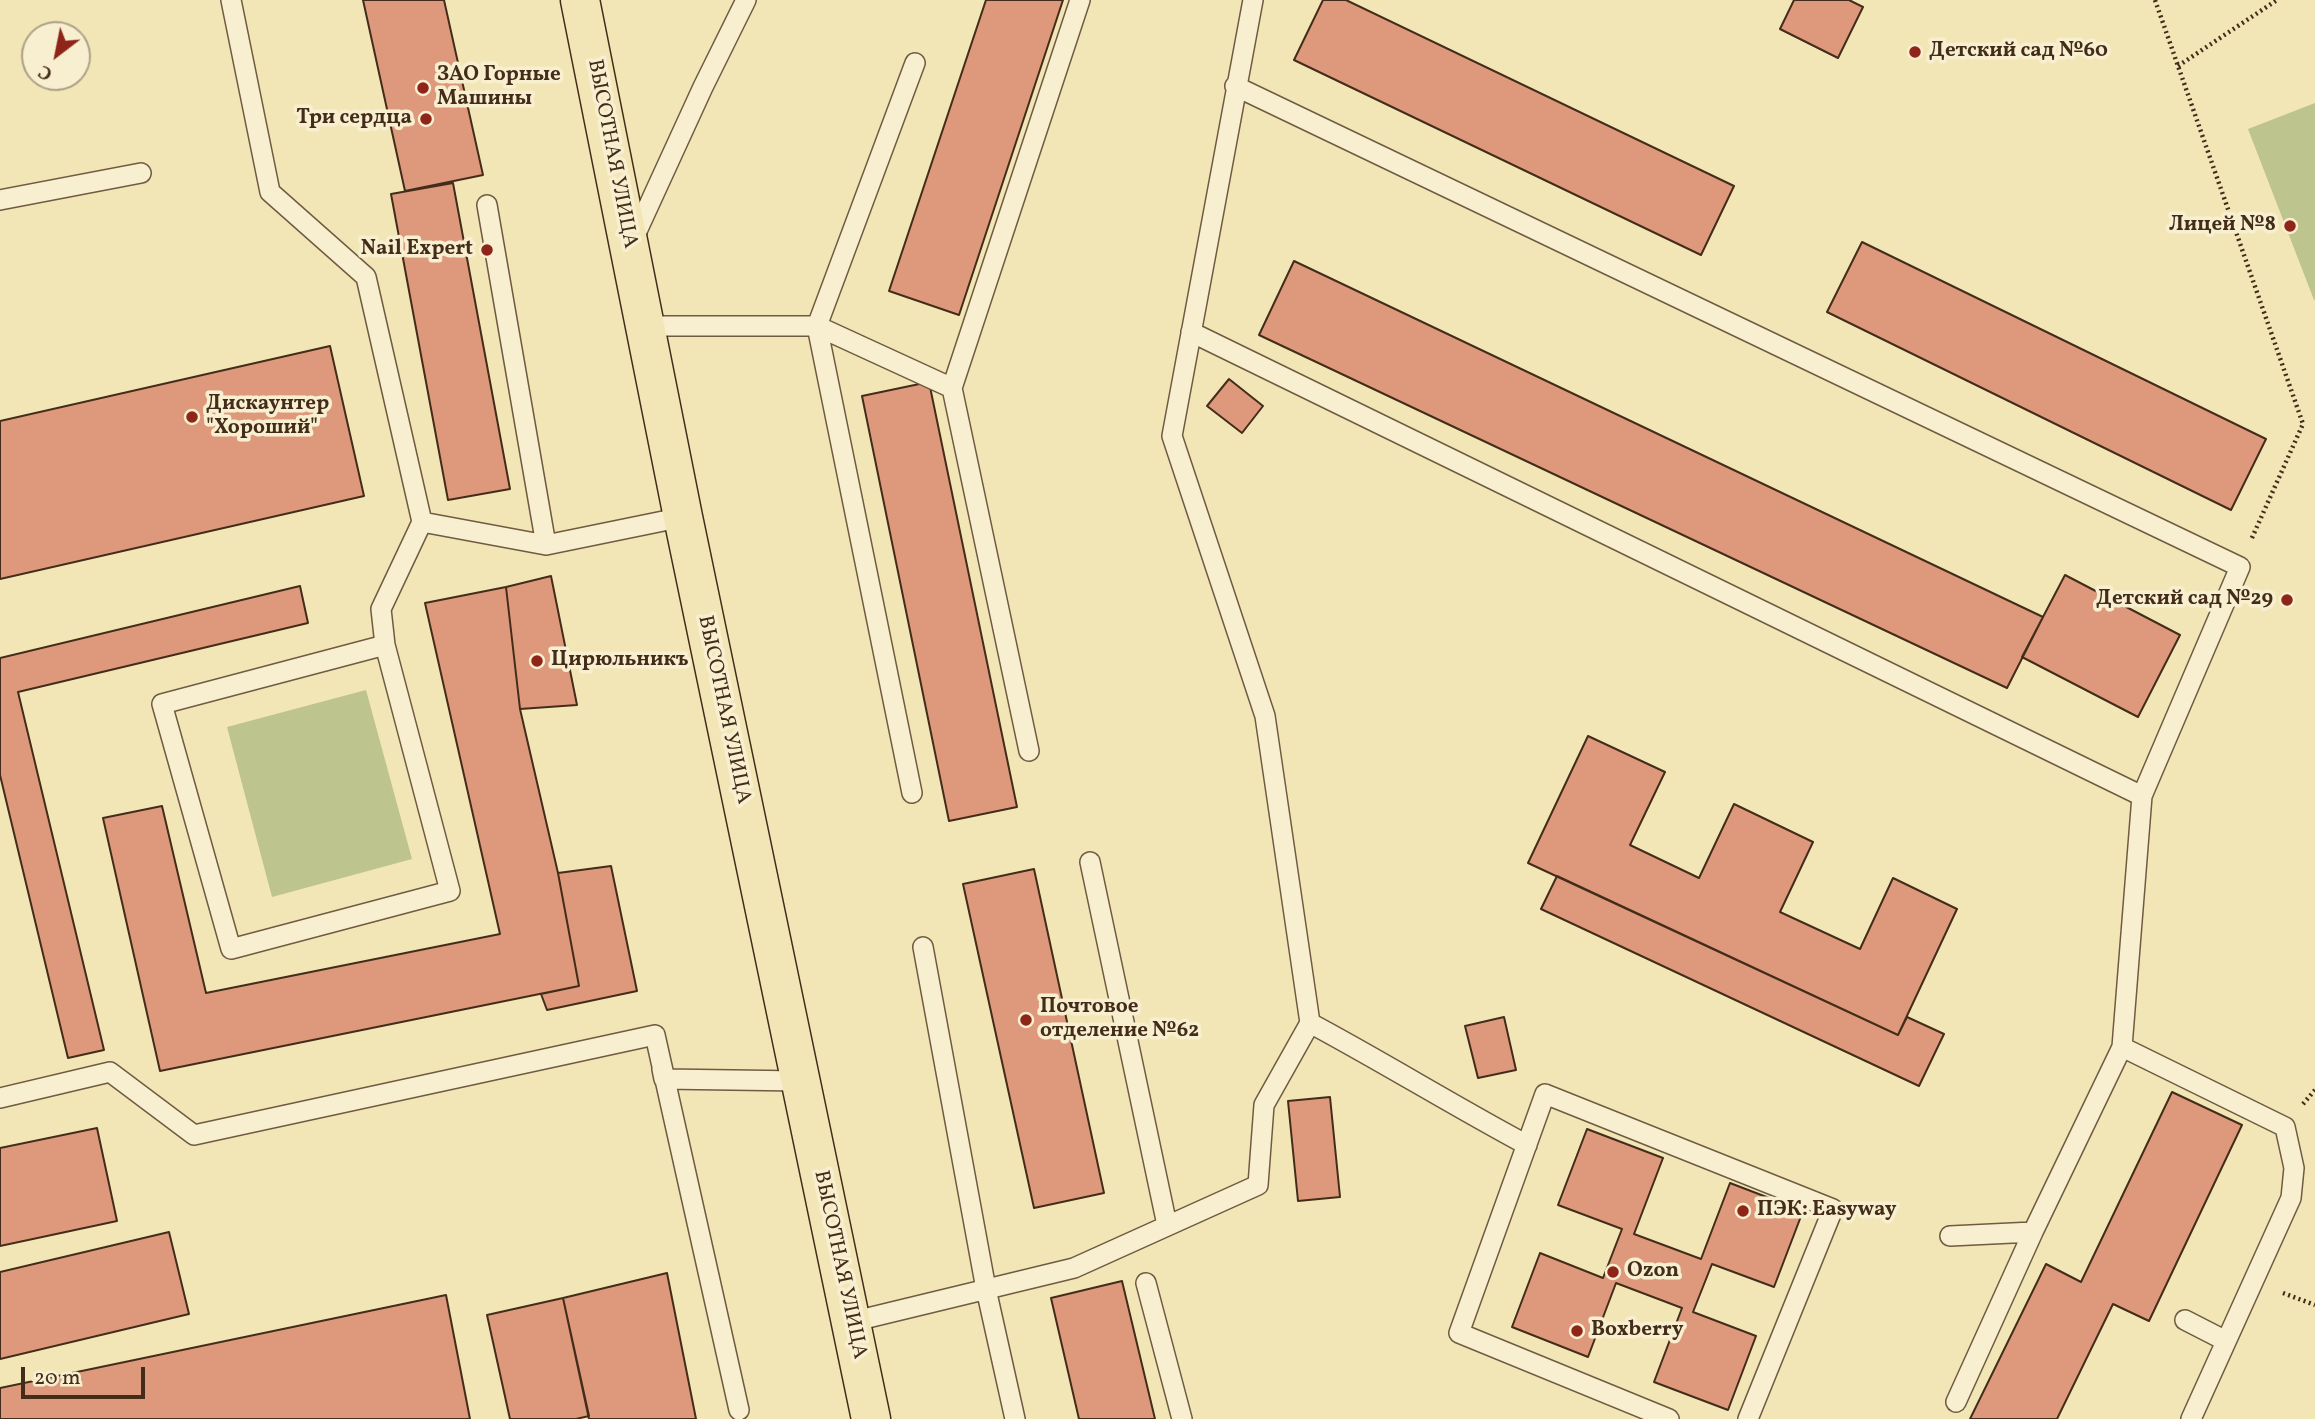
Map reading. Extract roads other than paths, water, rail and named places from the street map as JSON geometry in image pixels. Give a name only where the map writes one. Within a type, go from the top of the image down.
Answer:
[{"type":"main road","name":"ВЫСОТНАЯ УЛИЦА","points":[[580,0],[682,517],[871,1419]]},
{"type":"lane","points":[[231,0],[270,192],[366,277],[422,522],[382,610],[384,645],[450,891],[231,949],[162,704],[384,645]]},
{"type":"lane","points":[[629,249],[746,0]]},
{"type":"lane","points":[[1029,751],[952,388],[1080,0]]},
{"type":"lane","points":[[851,1322],[1074,1268],[1258,1185],[1264,1105],[1310,1023],[1265,716],[1172,436],[1253,0]]},
{"type":"lane","points":[[912,793],[817,326],[915,63]]},
{"type":"lane","points":[[1235,86],[2240,567],[2142,796],[2122,1047],[2032,1232],[1956,1402]]},
{"type":"lane","points":[[0,200],[141,173]]},
{"type":"lane","points":[[486,205],[546,545]]},
{"type":"lane","points":[[646,326],[817,326],[952,388]]},
{"type":"lane","points":[[1191,332],[2142,796]]},
{"type":"lane","points":[[422,522],[546,545],[682,517]]},
{"type":"lane","points":[[1090,862],[1167,1224]]},
{"type":"lane","points":[[923,947],[986,1289],[1015,1419]]},
{"type":"lane","points":[[1310,1023],[1527,1145]]},
{"type":"lane","points":[[0,1098],[110,1072],[194,1135],[654,1035],[739,1410]]},
{"type":"lane","points":[[2122,1047],[2285,1127],[2294,1168],[2291,1198],[2191,1419]]},
{"type":"lane","points":[[664,1079],[800,1081]]},
{"type":"lane","points":[[1670,1419],[1459,1333],[1545,1094],[1833,1209],[1748,1419]]},
{"type":"lane","points":[[1950,1237],[2032,1232]]},
{"type":"lane","points":[[1146,1283],[1182,1419]]},
{"type":"lane","points":[[2185,1320],[2226,1340]]},
{"type":"place","name":"Детский сад №60","points":[[1915,52]]},
{"type":"place","name":"ЗАО Горные Машины","points":[[423,88]]},
{"type":"place","name":"Три сердца","points":[[426,119]]},
{"type":"place","name":"Лицей №8","points":[[2290,226]]},
{"type":"place","name":"Nail Expert","points":[[487,250]]},
{"type":"place","name":"Дискаунтер \"Хороший\"","points":[[192,417]]},
{"type":"place","name":"Детский сад №29","points":[[2287,600]]},
{"type":"place","name":"Цирюльникъ","points":[[537,661]]},
{"type":"place","name":"Почтовое отделение №62","points":[[1026,1020]]},
{"type":"place","name":"ПЭК: Easyway","points":[[1743,1211]]},
{"type":"place","name":"Ozon","points":[[1613,1272]]},
{"type":"place","name":"Boxberry","points":[[1577,1331]]}]
